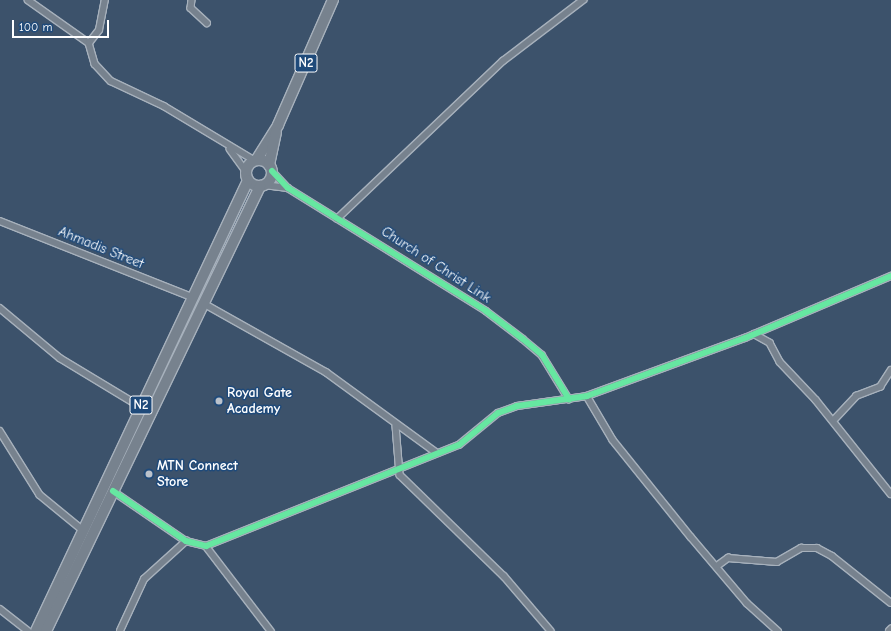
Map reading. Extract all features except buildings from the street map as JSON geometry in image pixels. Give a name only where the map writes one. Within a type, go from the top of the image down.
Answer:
[{"type":"highway","name":"N2","points":[[255,160],[278,125],[334,0]]},
{"type":"highway","name":"N2","points":[[270,168],[278,125]]},
{"type":"highway","points":[[255,160],[270,168],[262,185],[247,176],[255,160]]},
{"type":"highway","name":"N2","points":[[46,631],[113,491],[197,300],[247,176]]},
{"type":"highway","name":"N2","points":[[36,631],[141,407],[197,300],[262,185]]},
{"type":"street","points":[[28,0],[88,43],[95,64],[111,81],[164,106],[229,147],[255,160]]},
{"type":"street","points":[[88,43],[100,30],[105,0]]},
{"type":"street","points":[[192,0],[191,8],[207,24]]},
{"type":"street","points":[[337,219],[503,61],[583,0]]},
{"type":"street","points":[[229,147],[247,176]]},
{"type":"street","name":"Church of Christ Link","points":[[270,168],[288,188],[473,303],[523,338],[542,355],[569,399]]},
{"type":"street","name":"Church of Christ Link","points":[[262,185],[288,188]]},
{"type":"street","name":"Ahmadis Street","points":[[0,221],[197,300],[326,372],[390,417],[396,426],[437,453]]},
{"type":"street","points":[[113,491],[186,541],[206,546],[293,514],[352,485],[399,470],[459,445],[498,413],[510,408],[587,396],[754,334],[891,276]]},
{"type":"street","points":[[0,308],[60,358],[141,407]]},
{"type":"street","points":[[754,334],[770,343],[780,362],[833,421],[891,494]]},
{"type":"street","points":[[833,421],[856,396],[880,388],[891,370]]},
{"type":"street","points":[[587,396],[613,440],[717,566],[778,631]]},
{"type":"street","points":[[396,426],[399,470],[407,484],[504,576],[551,631]]},
{"type":"street","points":[[0,431],[40,495],[84,531]]},
{"type":"street","points":[[120,631],[144,579],[186,541]]},
{"type":"street","points":[[206,546],[271,631]]},
{"type":"street","points":[[717,566],[728,558],[777,562],[801,548],[817,548],[832,556],[891,604]]},
{"type":"street","points":[[0,609],[28,631]]},
{"type":"cycle path","points":[[272,171],[288,188],[486,311],[523,339],[542,355],[569,399]]},
{"type":"cycle path","points":[[113,491],[186,541],[206,546],[459,445],[498,413],[517,406],[587,396],[745,338],[891,276]]},
{"type":"place","name":"Royal Gate Academy","points":[[219,401]]},
{"type":"place","name":"MTN Connect Store","points":[[149,474]]}]
